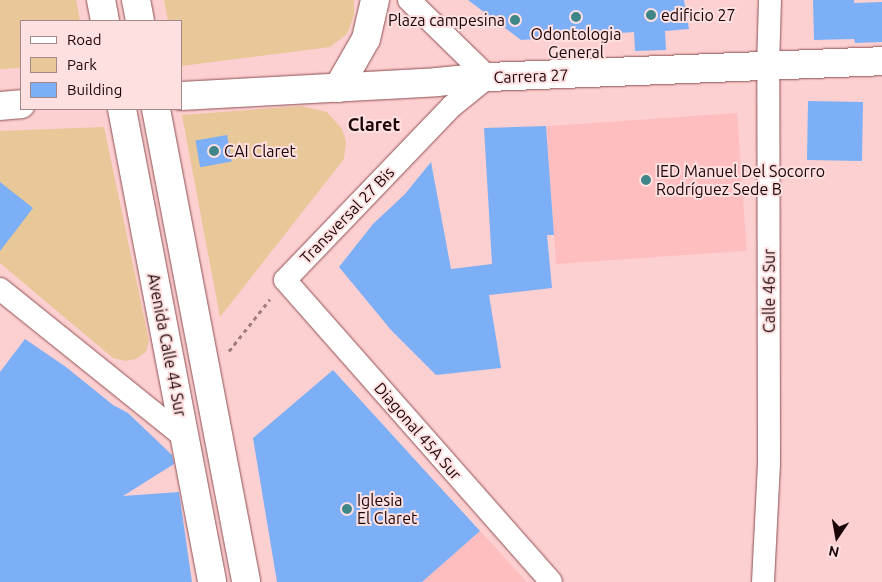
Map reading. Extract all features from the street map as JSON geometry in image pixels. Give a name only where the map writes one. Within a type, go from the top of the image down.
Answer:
[{"type":"main road","points":[[101,0],[105,20]]},
{"type":"main road","points":[[136,0],[140,20]]},
{"type":"main road","points":[[338,88],[366,40],[375,0]]},
{"type":"main road","name":"Carrera 27","points":[[182,96],[338,88],[488,77],[882,62]]},
{"type":"main road","points":[[0,106],[20,104]]},
{"type":"main road","name":"Avenida Calle 44 Sur","points":[[122,110],[212,582]]},
{"type":"main road","name":"Avenida Calle 44 Sur","points":[[156,110],[246,582]]},
{"type":"street","points":[[409,0],[488,77]]},
{"type":"street","name":"Calle 46 Sur","points":[[763,582],[769,463],[768,66],[770,0]]},
{"type":"street","name":"Transversal 27 Bis","points":[[285,280],[452,106],[488,77]]},
{"type":"street","name":"Diagonal 45A Sur","points":[[285,280],[551,582]]},
{"type":"street","points":[[3,298],[185,438]]},
{"type":"path","points":[[224,358],[285,280]]},
{"type":"shaded area","name":"IED Manuel Del Socorro Rodríguez Sede B","points":[[737,113],[747,251],[556,264],[546,126]]},
{"type":"shaded area","points":[[480,531],[527,582],[422,582]]},
{"type":"green space","points":[[0,0],[76,0],[80,20],[20,20],[20,68],[0,69]]},
{"type":"green space","points":[[164,0],[354,0],[354,15],[347,34],[330,47],[182,66],[182,20],[168,20]]},
{"type":"green space","points":[[301,106],[327,112],[342,129],[346,142],[344,159],[220,317],[182,115]]},
{"type":"green space","points":[[104,127],[149,341],[146,352],[136,359],[125,361],[113,358],[0,263],[0,131]]},
{"type":"building","points":[[468,0],[684,0],[689,29],[665,31],[666,50],[635,51],[634,32],[521,40]]},
{"type":"building","points":[[813,0],[854,0],[854,3],[882,2],[882,42],[855,43],[854,39],[814,40]]},
{"type":"building","points":[[808,101],[863,102],[862,161],[807,160]]},
{"type":"building","points":[[546,126],[554,235],[547,235],[552,288],[489,295],[501,368],[436,375],[391,330],[339,267],[373,224],[405,194],[431,162],[451,269],[492,264],[484,128]]},
{"type":"building","name":"CAI Claret","points":[[227,135],[232,162],[200,167],[195,141]]},
{"type":"building","points":[[0,182],[33,208],[0,251]]},
{"type":"building","points":[[25,339],[66,367],[113,405],[128,413],[172,455],[174,464],[123,496],[179,492],[192,582],[0,582],[0,372]]},
{"type":"building","points":[[333,370],[480,531],[422,582],[277,582],[253,438]]},
{"type":"place","name":"edificio 27","points":[[651,15]]},
{"type":"place","name":"Odontologia General","points":[[576,17]]},
{"type":"place","name":"Plaza campesina","points":[[515,20]]},
{"type":"place","name":"CAI Claret","points":[[214,151]]},
{"type":"place","name":"IED Manuel Del Socorro Rodríguez Sede B","points":[[646,180]]},
{"type":"place","name":"Iglesia El Claret","points":[[347,509]]},
{"type":"district","name":"Claret","points":[[374,124]]}]
